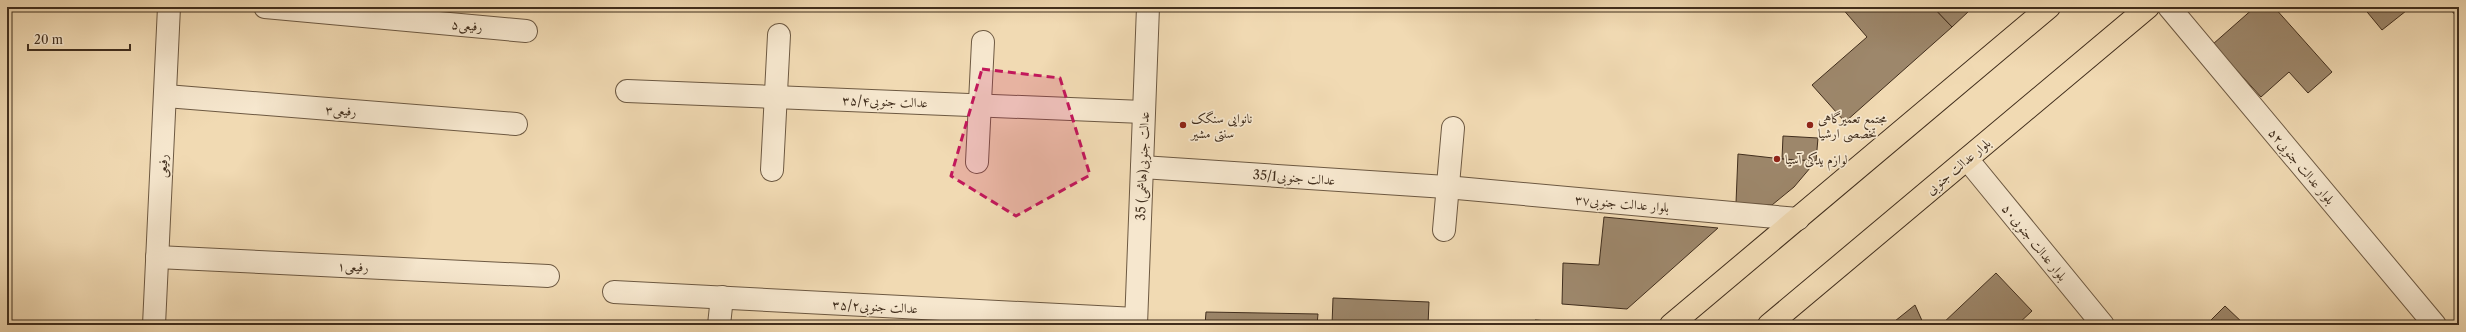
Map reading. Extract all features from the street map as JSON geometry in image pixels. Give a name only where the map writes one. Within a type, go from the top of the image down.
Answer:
[{"type":"main road","points":[[1671,325],[2049,7]]},
{"type":"main road","name":"بلوار عدالت جنوبی","points":[[1769,325],[2148,7]]},
{"type":"street","name":"رفیعی","points":[[154,325],[170,7]]},
{"type":"street","name":"رفیعی۵","points":[[265,7],[526,30]]},
{"type":"street","name":"35 عدالت جنوبی(هاشمی)","points":[[1136,322],[1148,7]]},
{"type":"street","name":"بلوار عدالت جنوبی۵۲","points":[[2169,7],[2435,325]]},
{"type":"street","points":[[772,170],[779,35]]},
{"type":"street","points":[[978,162],[983,42]]},
{"type":"street","name":"عدالت جنوبی۳۵/۴","points":[[627,91],[1144,112]]},
{"type":"street","name":"رفیعی۳","points":[[166,96],[516,124]]},
{"type":"street","points":[[1444,230],[1446,188],[1453,128]]},
{"type":"street","name":"بلوار عدالت جنوبی۵۰","points":[[1967,159],[2103,325]]},
{"type":"street","name":"35/1عدالت جنوبی","points":[[1142,167],[1446,188]]},
{"type":"street","name":"بلوار عدالت جنوبی۳۷","points":[[1446,188],[1798,219]]},
{"type":"street","name":"رفیعی۱","points":[[157,257],[548,276]]},
{"type":"street","name":"عدالت جنوبی۳۵/۲","points":[[614,292],[722,297],[964,318],[1136,322]]},
{"type":"street","points":[[719,325],[722,297]]},
{"type":"highlighted area","points":[[982,69],[1060,78],[1090,175],[1016,216],[951,176]]},
{"type":"building","points":[[1841,7],[1933,7],[1952,27],[1845,122],[1812,85],[1867,37]]},
{"type":"building","points":[[1933,7],[1966,7],[1969,11],[1952,27]]},
{"type":"building","points":[[2255,7],[2274,7],[2332,72],[2308,93],[2289,72],[2261,97],[2213,44]]},
{"type":"building","points":[[2363,7],[2411,7],[2382,30]]},
{"type":"building","points":[[2448,7],[2459,7],[2459,19]]},
{"type":"building","points":[[1783,136],[1818,138],[1816,161],[1782,159]]},
{"type":"building","points":[[1738,154],[1816,161],[1794,187],[1772,205],[1736,203]]},
{"type":"building","points":[[1604,217],[1718,228],[1627,309],[1562,304],[1563,263],[1599,265]]},
{"type":"building","points":[[1996,273],[2032,311],[2017,325],[1941,325]]},
{"type":"building","points":[[1333,298],[1429,302],[1428,325],[1332,325]]},
{"type":"building","points":[[1915,305],[1924,325],[1890,325]]},
{"type":"building","points":[[2225,306],[2245,325],[2206,325]]},
{"type":"building","points":[[1206,312],[1318,314],[1317,325],[1205,325]]},
{"type":"building","points":[[1535,320],[1598,325],[1535,325]]},
{"type":"place","name":"نانوایی سنگک سنتی مشیر","points":[[1183,125]]},
{"type":"place","name":"مجتمع تعمیرگاهی تخصصی ارشیا","points":[[1810,125]]},
{"type":"place","name":"لوازم یدکی آسیا","points":[[1777,159]]}]
